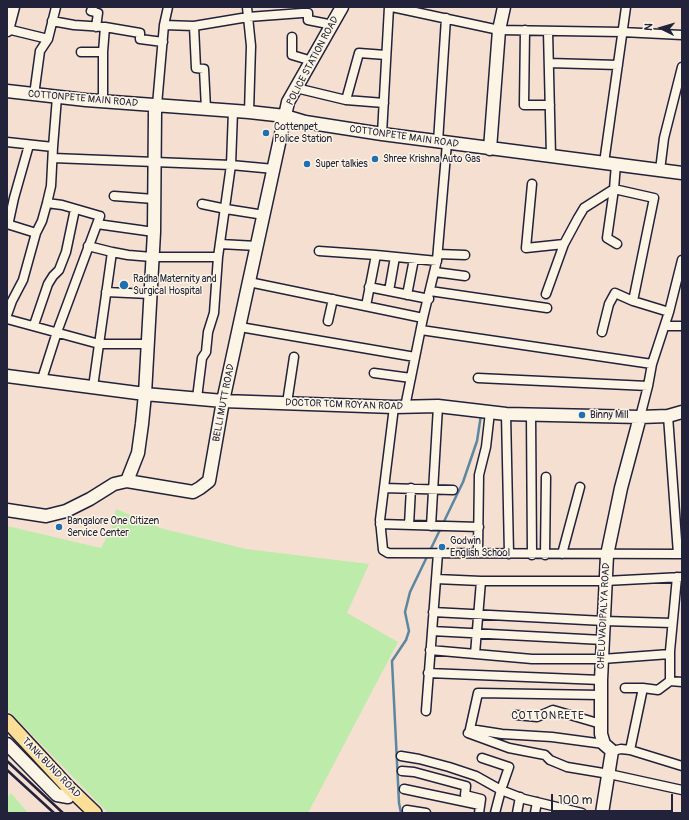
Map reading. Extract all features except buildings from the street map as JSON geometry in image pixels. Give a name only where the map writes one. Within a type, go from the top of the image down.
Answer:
[{"type":"main road","name":"TANK BUND ROAD","points":[[7,721],[67,786],[95,813]]},
{"type":"main road","name":"TANK BUND ROAD","points":[[7,734],[83,813]]},
{"type":"street","points":[[13,7],[7,30],[48,39]]},
{"type":"street","points":[[34,94],[40,51],[48,39],[56,7]]},
{"type":"street","points":[[93,7],[91,12],[98,13],[96,27]]},
{"type":"street","points":[[127,481],[138,453],[145,394],[154,232],[155,111],[157,105],[164,25],[168,7]]},
{"type":"street","points":[[248,7],[251,46],[249,112]]},
{"type":"street","name":"POLICE STATION ROAD","points":[[285,116],[288,102],[342,7]]},
{"type":"street","points":[[382,134],[386,55],[391,7],[499,30],[622,32],[682,35]]},
{"type":"street","points":[[490,149],[499,30],[504,7]]},
{"type":"street","points":[[604,163],[626,7]]},
{"type":"street","points":[[164,25],[194,26],[248,17],[308,13],[308,20],[333,25]]},
{"type":"street","points":[[446,18],[437,257],[411,378],[399,407],[384,488],[380,524],[383,550],[388,553],[478,553],[532,555],[680,554],[668,416]]},
{"type":"street","points":[[52,21],[140,33],[140,39],[162,42]]},
{"type":"street","points":[[194,26],[196,68],[204,69],[206,109]]},
{"type":"street","points":[[103,102],[103,52],[105,28]]},
{"type":"street","points":[[526,30],[524,105],[550,105]]},
{"type":"street","points":[[548,31],[551,156]]},
{"type":"street","points":[[292,37],[292,55],[312,61]]},
{"type":"street","points":[[81,52],[103,52]]},
{"type":"street","points":[[346,100],[359,53],[386,55]]},
{"type":"street","points":[[549,64],[618,65]]},
{"type":"street","points":[[660,170],[664,138],[682,67]]},
{"type":"street","points":[[296,88],[346,100],[384,103]]},
{"type":"street","name":"COTTONPETE MAIN ROAD","points":[[7,91],[57,98],[285,116],[305,122],[382,134],[490,149],[682,172]]},
{"type":"street","points":[[7,315],[12,301],[23,280],[36,233],[42,221],[47,204],[51,186],[57,98]]},
{"type":"street","points":[[197,398],[202,358],[206,352],[208,332],[214,313],[218,257],[226,209],[231,165],[233,111]]},
{"type":"street","name":"BELLI MUTT ROAD","points":[[7,510],[46,516],[60,513],[90,499],[114,484],[127,481],[193,492],[209,481],[224,401],[285,116]]},
{"type":"street","points":[[7,142],[53,146]]},
{"type":"street","points":[[29,145],[9,221],[7,223],[36,233]]},
{"type":"street","points":[[52,158],[155,161],[274,169]]},
{"type":"street","points":[[616,164],[607,238],[617,244]]},
{"type":"street","points":[[532,184],[526,248],[564,244]]},
{"type":"street","points":[[546,294],[564,244],[584,208],[614,189],[654,198],[633,301]]},
{"type":"street","points":[[114,196],[154,199]]},
{"type":"street","points":[[42,380],[57,332],[100,216],[62,205],[47,204]]},
{"type":"street","points":[[202,204],[264,215]]},
{"type":"street","points":[[34,325],[48,284],[59,270],[66,252],[75,209]]},
{"type":"street","points":[[97,224],[154,232]]},
{"type":"street","points":[[220,244],[257,246]]},
{"type":"street","points":[[88,246],[128,256],[218,257]]},
{"type":"street","points":[[93,387],[112,252]]},
{"type":"street","points":[[319,252],[414,259],[465,255]]},
{"type":"street","points":[[366,306],[376,255]]},
{"type":"street","points":[[389,291],[395,257]]},
{"type":"street","points":[[407,295],[414,259]]},
{"type":"street","points":[[640,417],[652,364],[669,312],[679,288],[682,260]]},
{"type":"street","points":[[435,272],[465,276]]},
{"type":"street","points":[[250,282],[423,318]]},
{"type":"street","points":[[370,287],[407,295],[429,295],[547,308]]},
{"type":"street","points":[[106,292],[150,294]]},
{"type":"street","points":[[602,332],[609,304],[615,293],[633,301],[669,312]]},
{"type":"street","points":[[328,321],[333,299]]},
{"type":"street","points":[[7,319],[34,325],[99,344],[148,344]]},
{"type":"street","points":[[665,326],[682,326]]},
{"type":"street","points":[[240,327],[415,357]]},
{"type":"street","points":[[421,330],[652,364]]},
{"type":"street","points":[[287,403],[294,357]]},
{"type":"street","points":[[374,373],[411,378]]},
{"type":"street","name":"DOCTOR TCM ROYAN ROAD","points":[[7,376],[145,394],[224,401],[399,407],[438,406],[506,414],[640,417],[668,416],[682,412]]},
{"type":"street","points":[[478,378],[648,386]]},
{"type":"street","points":[[437,526],[433,489],[438,406]]},
{"type":"street","points":[[478,553],[479,475],[486,447],[490,412]]},
{"type":"street","points":[[506,414],[509,554]]},
{"type":"street","points":[[531,414],[532,555]]},
{"type":"street","points":[[668,416],[677,421],[682,421]]},
{"type":"street","name":"CHELUVADIPALYA ROAD","points":[[602,813],[609,774],[608,748],[601,734],[601,680],[605,581],[608,554],[621,488],[640,417]]},
{"type":"street","points":[[545,555],[546,477]]},
{"type":"street","points":[[562,554],[580,487]]},
{"type":"street","points":[[384,488],[453,490]]},
{"type":"street","points":[[409,525],[411,488]]},
{"type":"street","points":[[380,524],[478,527]]},
{"type":"street","points":[[426,711],[436,579],[432,553]]},
{"type":"street","points":[[436,579],[481,581],[605,581],[679,577],[672,622],[670,681]]},
{"type":"street","points":[[475,654],[481,581]]},
{"type":"street","points":[[433,612],[604,621],[672,622]]},
{"type":"street","points":[[432,631],[603,640]]},
{"type":"street","points":[[430,650],[532,659],[602,659],[670,654]]},
{"type":"street","points":[[428,673],[601,680]]},
{"type":"street","points":[[625,688],[658,690],[670,681],[682,682]]},
{"type":"street","points":[[630,750],[643,688]]},
{"type":"street","points":[[601,695],[478,693],[470,729],[495,733],[552,737],[608,748],[630,750],[682,766]]},
{"type":"street","points":[[516,715],[537,717],[553,710],[601,724]]},
{"type":"street","points":[[468,733],[509,748],[545,755],[550,760],[567,767],[609,774],[682,790]]},
{"type":"street","points":[[7,744],[57,795],[68,797]]},
{"type":"street","points":[[401,756],[419,759],[469,774],[500,790],[538,802],[557,810],[582,813]]},
{"type":"street","points":[[482,758],[509,767],[500,790],[495,813]]},
{"type":"street","points":[[402,771],[414,772],[466,786],[465,796],[481,799],[479,809],[404,789]]},
{"type":"street","points":[[517,813],[520,797]]},
{"type":"street","points":[[535,813],[538,802]]},
{"type":"street","points":[[407,810],[426,813]]},
{"type":"green space","points":[[116,509],[160,528],[246,549],[369,564],[347,613],[398,642],[308,813],[108,813],[7,709],[7,526],[101,548],[110,531]]},
{"type":"green space","points":[[11,793],[28,813],[7,813],[7,798]]},
{"type":"waterway","points":[[401,813],[399,803],[392,661],[406,640],[409,631],[405,612],[410,592],[463,482],[477,441],[481,415]]},
{"type":"railway","points":[[7,761],[63,813]]},
{"type":"railway","points":[[7,770],[54,813]]},
{"type":"place","name":"Cottenpet Police Station","points":[[266,133]]},
{"type":"place","name":"Shree Krishna Auto Gas","points":[[375,159]]},
{"type":"place","name":"Super talkies","points":[[307,164]]},
{"type":"place","name":"Radha Maternity and Surgical Hospital","points":[[124,285]]},
{"type":"place","name":"Binny Mill","points":[[582,415]]},
{"type":"place","name":"Bangalore One Citizen Service Center","points":[[59,527]]},
{"type":"place","name":"Godwin English School","points":[[442,547]]},
{"type":"district","name":"COTTONPETE","points":[[548,716]]}]
